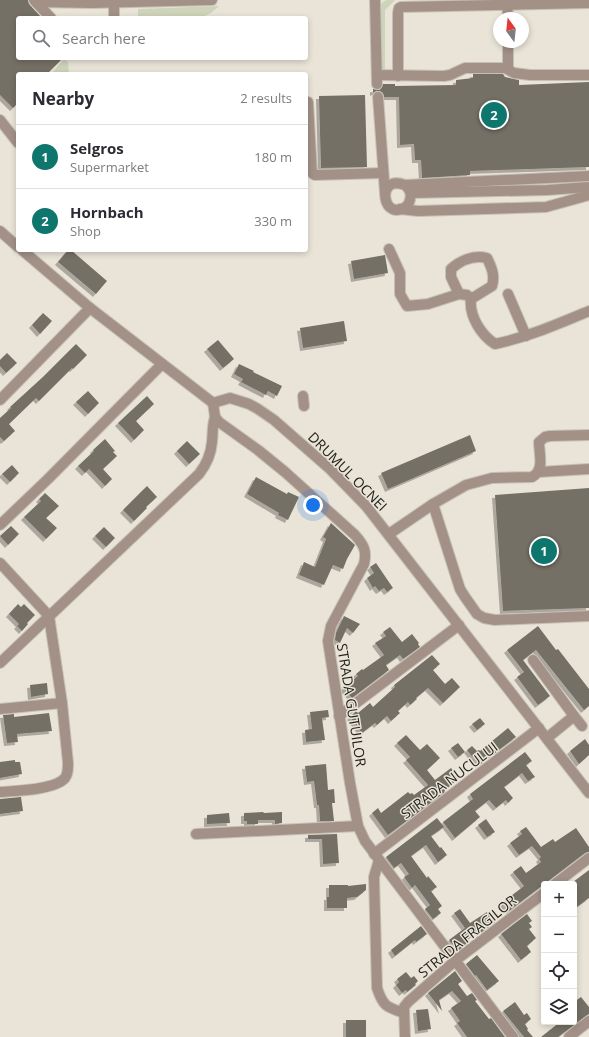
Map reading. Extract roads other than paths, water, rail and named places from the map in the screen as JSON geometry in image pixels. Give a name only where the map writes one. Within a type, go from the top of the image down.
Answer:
[{"type":"street","points":[[35,1],[72,4],[114,1],[212,0]]},
{"type":"street","points":[[375,0],[377,80],[398,76],[447,76],[469,68],[505,68],[514,73],[530,75],[589,75]]},
{"type":"street","points":[[35,1],[49,16]]},
{"type":"street","points":[[114,1],[114,16]]},
{"type":"street","points":[[398,76],[398,13],[401,7],[507,2],[589,3]]},
{"type":"street","points":[[507,2],[508,12]]},
{"type":"street","points":[[508,48],[508,69]]},
{"type":"street","points":[[378,97],[385,193],[384,197],[391,208],[418,211],[546,207],[589,195]]},
{"type":"street","points":[[308,102],[312,173],[315,175],[383,175]]},
{"type":"street","points":[[0,120],[16,140]]},
{"type":"street","points":[[408,189],[589,176]]},
{"type":"street","points":[[546,207],[548,199],[547,178]]},
{"type":"street","points":[[385,193],[387,188],[391,185],[400,183],[408,189],[548,190],[589,187]]},
{"type":"street","points":[[400,210],[408,205],[410,200],[408,189]]},
{"type":"street","points":[[2,235],[16,246]]},
{"type":"street","points":[[389,249],[400,273],[400,294],[407,306],[428,304],[459,294],[467,295],[471,298]]},
{"type":"street","points":[[0,663],[199,474],[205,466],[210,452],[212,444],[212,429],[215,417],[213,403],[90,308],[24,252]]},
{"type":"street","points":[[459,294],[451,277],[451,269],[458,263],[468,259],[479,256],[487,258],[492,268],[494,279],[492,286],[471,298]]},
{"type":"street","points":[[508,294],[526,336]]},
{"type":"street","points":[[471,298],[470,307],[474,318],[486,338],[495,344],[526,336],[589,311]]},
{"type":"street","points":[[0,400],[90,308]]},
{"type":"street","points":[[0,525],[49,478],[162,364]]},
{"type":"street","name":"DRUMUL OCNEI","points":[[213,403],[230,398],[236,399],[254,407],[274,420],[335,474],[366,506],[589,793]]},
{"type":"street","name":"STRADA GUTUILOR","points":[[215,417],[219,422],[258,450],[285,472],[355,535],[362,542],[365,548],[366,553],[364,564],[329,634],[329,649],[339,716],[358,826],[361,835],[376,857],[456,960],[513,1037]]},
{"type":"street","points":[[539,472],[539,442],[542,439],[550,436],[589,435]]},
{"type":"street","points":[[389,534],[433,504],[466,485],[492,478],[532,477],[539,472],[589,469]]},
{"type":"street","points":[[433,504],[460,589],[476,614],[484,618],[495,620],[589,616]]},
{"type":"street","points":[[0,563],[49,616],[62,703],[68,763],[68,772],[66,777],[61,782],[44,787],[0,792]]},
{"type":"street","points":[[339,716],[459,626]]},
{"type":"street","points":[[533,660],[582,726]]},
{"type":"street","points":[[0,709],[62,703]]},
{"type":"street","points":[[547,738],[574,716]]},
{"type":"street","name":"STRADA NUCULUI","points":[[376,857],[540,728]]},
{"type":"street","points":[[196,834],[358,826]]},
{"type":"street","points":[[376,857],[374,877],[377,988],[381,1002],[386,1006],[404,1013],[405,1037]]},
{"type":"street","points":[[559,881],[589,858]]},
{"type":"street","name":"STRADA FRAGILOR","points":[[404,1013],[404,1007],[408,1002],[456,960],[541,895]]},
{"type":"street","points":[[569,1037],[589,1021]]},
{"type":"place","name":"Hornbach","points":[[494,115]]},
{"type":"place","name":"Selgros","points":[[544,551]]}]
